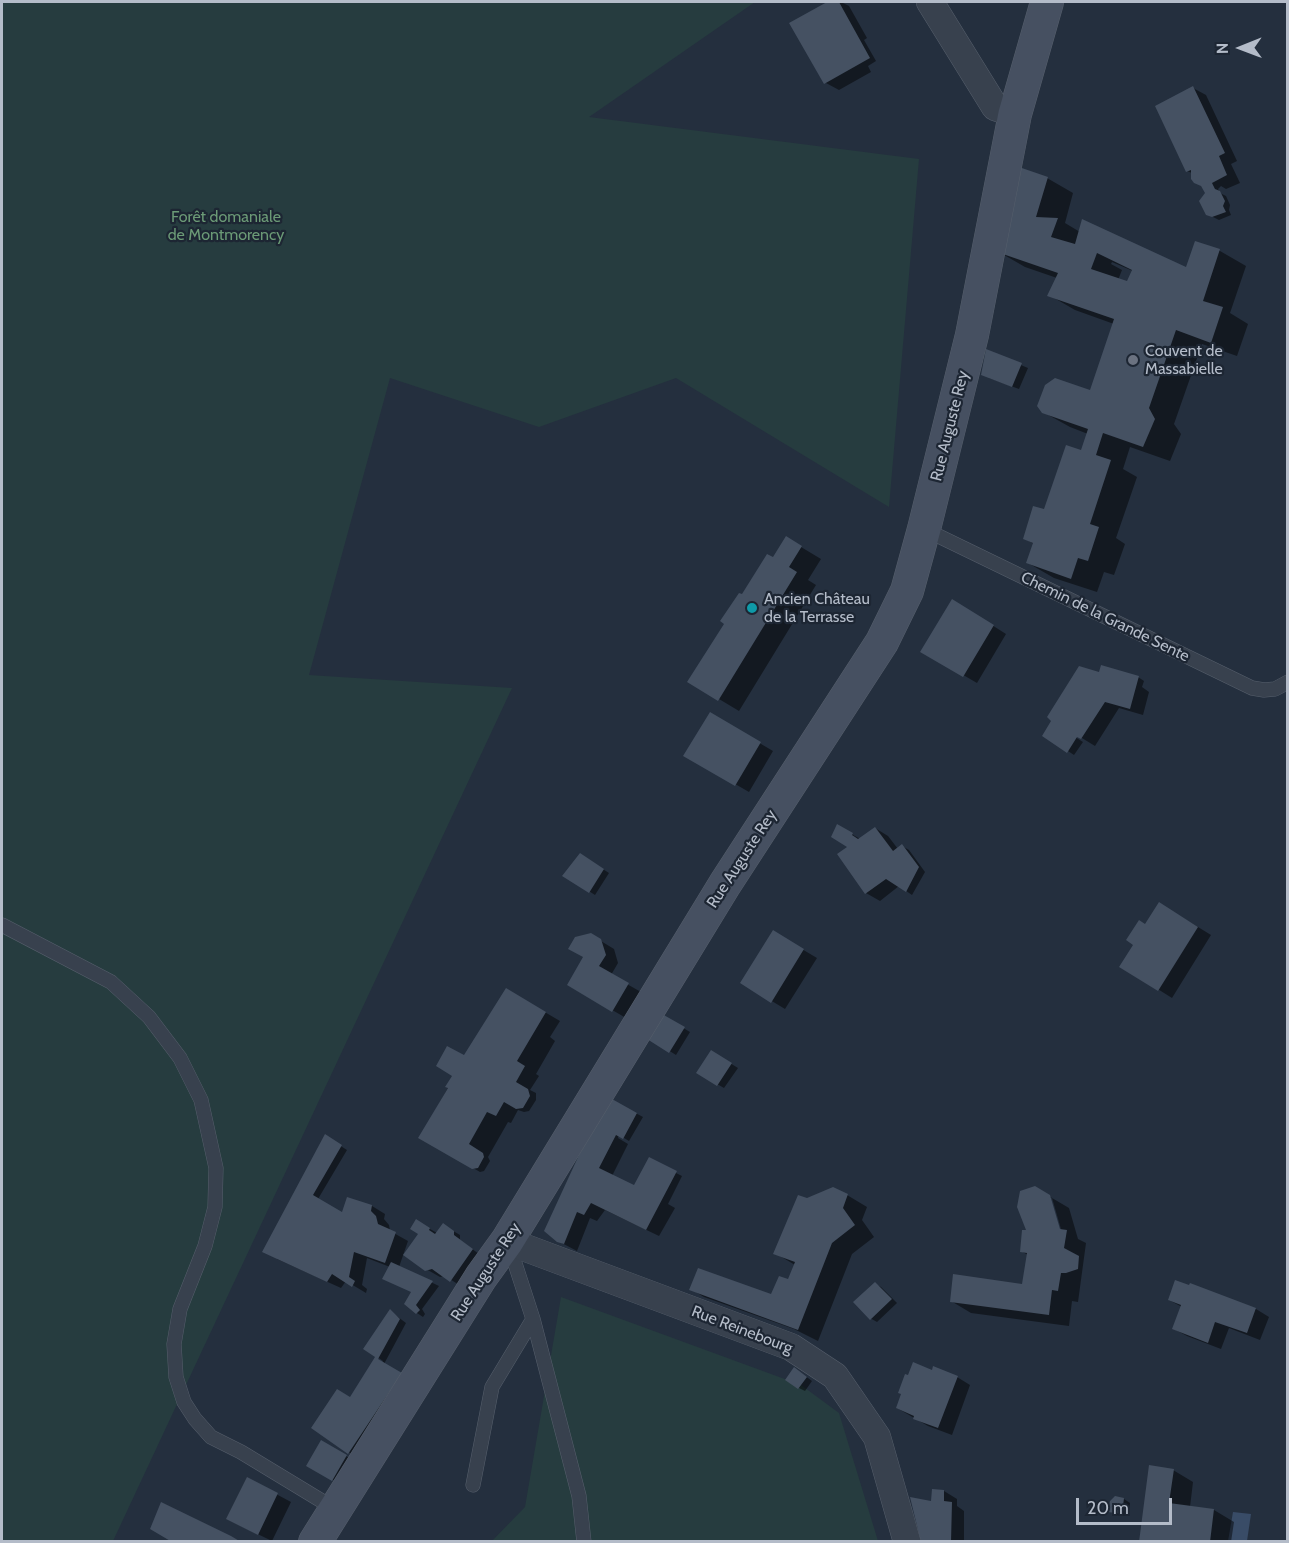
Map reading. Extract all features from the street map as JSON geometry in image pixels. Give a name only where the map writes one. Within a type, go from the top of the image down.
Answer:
[{"type":"street","points":[[930,2],[995,107],[1015,114]]},
{"type":"street","name":"Rue Auguste Rey","points":[[315,1542],[475,1287],[507,1241],[725,884],[882,642],[907,591],[972,335],[1015,114],[1047,2]]},
{"type":"street","name":"Rue Reinebourg","points":[[507,1241],[791,1347],[835,1376],[877,1437],[907,1542]]},
{"type":"lane","name":"Chemin de la Grande Sente","points":[[924,529],[1252,688],[1275,689],[1287,682]]},
{"type":"lane","points":[[2,925],[111,982],[149,1017],[180,1058],[201,1100],[216,1168],[215,1207],[205,1246],[180,1309],[174,1344],[176,1377],[184,1402],[211,1437],[251,1458],[334,1509]]},
{"type":"lane","points":[[507,1241],[533,1318],[579,1496],[584,1542]]},
{"type":"lane","points":[[473,1485],[492,1387],[533,1318]]},
{"type":"green space","name":"Forêt domaniale de Montmorency","points":[[2,2],[755,2],[589,117],[919,159],[889,507],[676,378],[539,427],[390,378],[309,675],[512,688],[113,1541],[2,1542]]},
{"type":"green space","points":[[561,1297],[801,1385],[839,1413],[878,1541],[491,1542],[525,1507]]},
{"type":"water","points":[[1233,1512],[1251,1514],[1247,1541],[1228,1541]]},
{"type":"building","points":[[827,2],[839,2],[870,58],[824,84],[789,23]]},
{"type":"building","points":[[1193,86],[1225,153],[1219,156],[1227,175],[1212,183],[1215,189],[1220,191],[1225,201],[1223,206],[1226,212],[1212,217],[1206,215],[1199,201],[1205,193],[1201,186],[1191,179],[1191,170],[1186,172],[1155,106]]},
{"type":"building","name":"Couvent de Massabielle","points":[[1016,166],[1048,177],[1036,217],[1058,218],[1051,237],[1075,244],[1082,219],[1186,267],[1195,241],[1220,249],[1203,301],[1223,307],[1211,343],[1176,330],[1149,408],[1155,419],[1143,447],[1103,433],[1096,455],[1111,460],[1090,524],[1099,527],[1088,561],[1078,558],[1071,579],[1026,563],[1033,543],[1023,539],[1033,506],[1044,509],[1066,445],[1081,450],[1088,429],[1042,413],[1037,406],[1045,385],[1055,378],[1090,390],[1114,319],[1047,296],[1058,273],[997,252]],"holes":[[[1097,253],[1132,270],[1127,281],[1091,269]]]},
{"type":"building","points":[[986,349],[1022,363],[1012,387],[981,375]]},
{"type":"building","name":"Ancien Château de la Terrasse","points":[[786,536],[802,546],[789,567],[797,572],[718,701],[687,682],[724,624],[720,621],[739,593],[742,594],[767,554],[773,557]]},
{"type":"building","points":[[952,599],[994,625],[963,677],[920,652]]},
{"type":"building","points":[[1101,665],[1139,676],[1130,709],[1105,702],[1081,739],[1077,737],[1067,753],[1042,736],[1051,721],[1047,717],[1079,666],[1099,672]]},
{"type":"building","points":[[710,712],[761,742],[735,786],[683,756]]},
{"type":"building","points":[[837,824],[853,833],[852,835],[858,839],[875,827],[893,851],[902,844],[919,867],[906,892],[886,879],[865,894],[837,854],[847,847],[831,837]]},
{"type":"building","points":[[580,853],[604,869],[589,893],[562,876]]},
{"type":"building","points":[[1159,902],[1198,927],[1158,991],[1119,967],[1133,945],[1126,940],[1139,920],[1145,924]]},
{"type":"building","points":[[773,930],[804,949],[771,1003],[740,983]]},
{"type":"building","points":[[591,933],[601,939],[606,955],[599,966],[629,983],[612,1012],[567,985],[583,957],[568,949],[575,937]]},
{"type":"building","points":[[506,988],[546,1012],[517,1061],[525,1066],[516,1082],[528,1089],[530,1096],[523,1108],[516,1109],[504,1102],[496,1116],[487,1112],[469,1144],[483,1153],[484,1157],[478,1168],[472,1169],[418,1138],[448,1088],[445,1087],[452,1076],[436,1066],[447,1046],[464,1055]]},
{"type":"building","points":[[662,1014],[685,1027],[669,1053],[647,1039]]},
{"type":"building","points":[[711,1050],[732,1063],[717,1086],[696,1073]]},
{"type":"building","points":[[612,1099],[637,1113],[623,1139],[616,1135],[599,1168],[634,1185],[649,1157],[677,1171],[646,1230],[591,1203],[584,1215],[577,1212],[564,1244],[557,1242],[544,1231],[579,1155]]},
{"type":"building","points":[[325,1134],[342,1145],[313,1195],[342,1212],[347,1197],[372,1205],[371,1211],[376,1216],[378,1224],[396,1232],[385,1263],[354,1252],[349,1277],[355,1281],[352,1287],[332,1274],[327,1282],[262,1252]]},
{"type":"building","points":[[1035,1186],[1050,1195],[1060,1229],[1067,1230],[1064,1248],[1079,1256],[1078,1269],[1061,1273],[1058,1291],[1052,1290],[1049,1315],[950,1302],[953,1274],[1022,1284],[1027,1253],[1020,1252],[1022,1230],[1026,1230],[1017,1207],[1020,1191]]},
{"type":"building","points":[[833,1187],[848,1194],[843,1208],[855,1225],[832,1243],[798,1330],[689,1290],[698,1268],[771,1294],[779,1276],[788,1279],[795,1262],[773,1254],[798,1195],[807,1198]]},
{"type":"building","points":[[416,1219],[435,1234],[443,1223],[454,1231],[454,1235],[473,1249],[450,1282],[432,1269],[425,1271],[403,1255],[418,1234],[410,1229]]},
{"type":"building","points":[[391,1262],[433,1281],[416,1305],[420,1310],[416,1314],[404,1304],[411,1292],[382,1279]]},
{"type":"building","points":[[1175,1280],[1189,1285],[1190,1283],[1256,1308],[1247,1333],[1215,1322],[1208,1343],[1172,1329],[1181,1305],[1168,1300]]},
{"type":"building","points":[[875,1282],[892,1299],[870,1320],[853,1302]]},
{"type":"building","points":[[390,1309],[400,1319],[378,1359],[402,1373],[348,1454],[311,1428],[337,1389],[350,1397],[375,1357],[363,1349]]},
{"type":"building","points":[[913,1362],[932,1370],[933,1366],[958,1376],[938,1428],[913,1419],[914,1416],[896,1408],[901,1394],[898,1393],[905,1374],[908,1375]]},
{"type":"building","points":[[794,1367],[807,1377],[798,1389],[785,1380]]},
{"type":"building","points":[[321,1440],[347,1455],[332,1481],[306,1466]]},
{"type":"building","points":[[1149,1465],[1174,1469],[1169,1503],[1214,1509],[1210,1542],[1139,1542]]},
{"type":"building","points":[[247,1477],[278,1493],[258,1535],[226,1519]]},
{"type":"building","points":[[932,1489],[944,1490],[944,1501],[952,1502],[951,1542],[921,1542],[910,1497],[931,1501]]},
{"type":"building","points":[[1115,1496],[1124,1498],[1122,1514],[1108,1512],[1110,1501]]},
{"type":"building","points":[[161,1502],[241,1542],[172,1542],[150,1529]]},
{"type":"place","name":"Couvent de Massabielle","points":[[1133,360]]},
{"type":"place","name":"Ancien Château de la Terrasse","points":[[752,608]]}]
